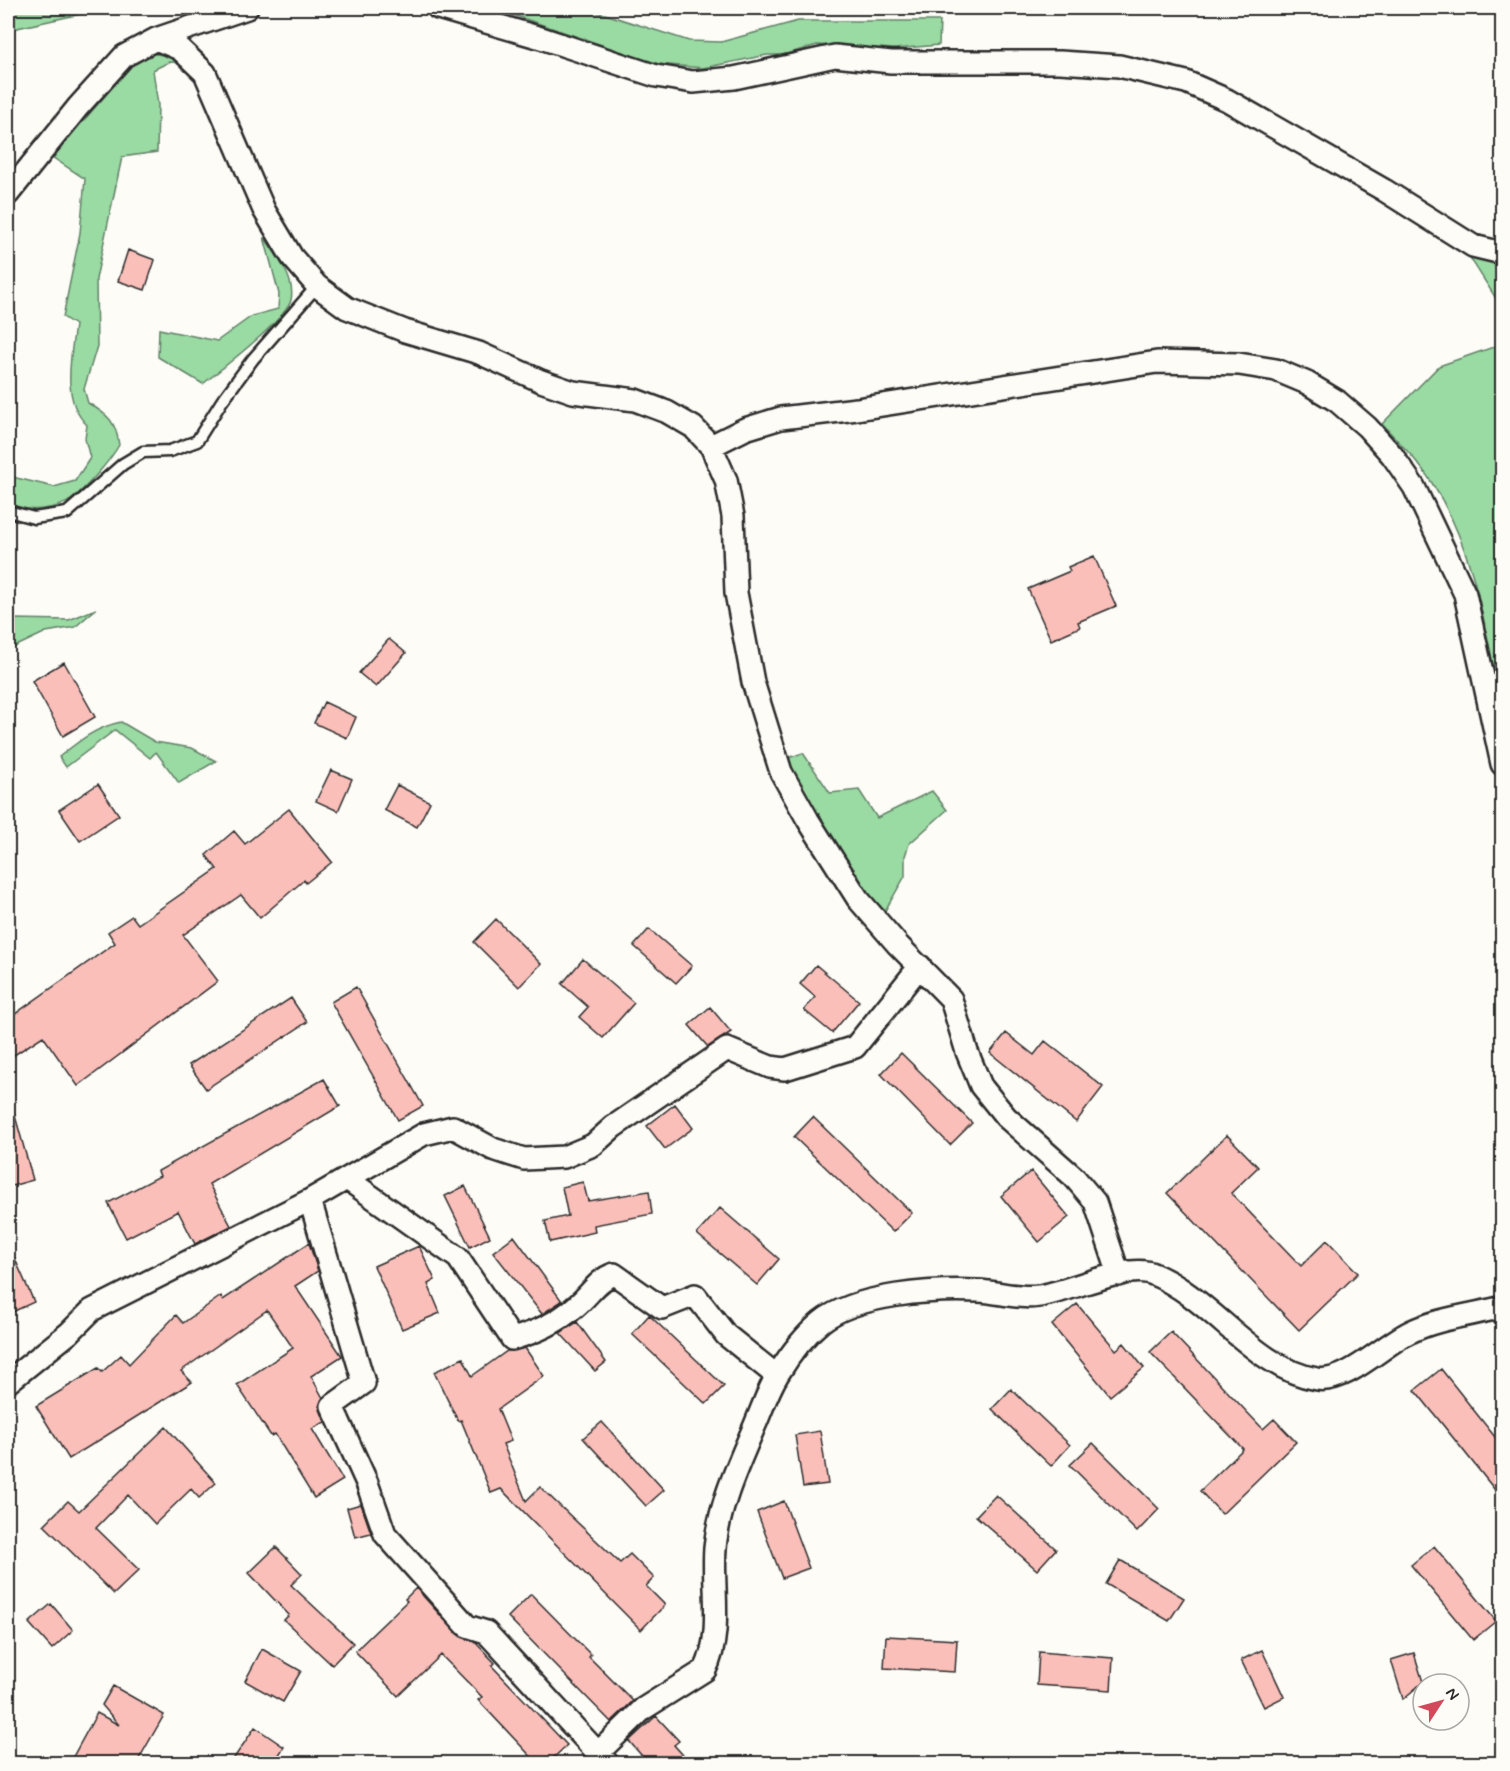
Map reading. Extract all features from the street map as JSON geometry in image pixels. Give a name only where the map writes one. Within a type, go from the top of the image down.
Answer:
[{"type":"street","points":[[8,194],[78,107],[124,56],[156,39],[247,8]]},
{"type":"street","points":[[438,8],[541,38],[656,76],[693,82],[734,78],[835,56],[891,62],[1060,62],[1119,66],[1186,82],[1227,100],[1383,190],[1473,246],[1503,252]]},
{"type":"street","points":[[156,39],[180,49],[205,73],[264,210],[292,257],[317,286],[347,308],[405,331],[479,353],[541,381],[573,392],[635,400],[667,412],[693,427],[711,446],[726,480],[733,516],[736,593],[753,682],[782,772],[808,820],[858,899],[951,999],[967,1052],[981,1086],[1006,1118],[1074,1177],[1095,1202],[1119,1275]]},
{"type":"street","points":[[711,446],[745,429],[781,418],[858,409],[1157,362],[1239,364],[1276,370],[1307,383],[1337,401],[1367,427],[1392,455],[1414,487],[1465,594],[1503,764]]},
{"type":"street","points":[[8,1382],[69,1333],[92,1310],[310,1200],[424,1134],[453,1127],[493,1149],[524,1159],[564,1156],[593,1144],[613,1127],[727,1049],[770,1067],[784,1069],[855,1047],[920,966]]},
{"type":"street","points":[[347,1179],[458,1258],[512,1339],[531,1334],[573,1309],[594,1291],[602,1278],[614,1274],[662,1308],[695,1295],[726,1335],[777,1376]]},
{"type":"street","points":[[310,1200],[364,1383],[332,1406],[367,1483],[386,1534],[467,1626],[486,1632],[604,1758],[643,1709],[705,1670],[710,1659],[714,1637],[716,1545],[724,1504],[777,1376],[798,1347],[821,1322],[844,1309],[873,1300],[955,1290],[1023,1297],[1041,1296],[1135,1270],[1152,1273],[1197,1300],[1280,1367],[1319,1380],[1335,1378],[1411,1331],[1503,1307]]},
{"type":"lane","points":[[8,511],[34,518],[67,513],[123,464],[143,452],[170,451],[197,441],[222,401],[253,359],[317,286]]},
{"type":"green space","points":[[29,8],[108,8],[8,30],[8,12]]},
{"type":"green space","points":[[493,8],[586,8],[689,41],[721,42],[798,21],[940,21],[939,45],[894,49],[817,45],[783,55],[767,55],[703,68],[658,64]]},
{"type":"green space","points":[[148,53],[171,56],[186,63],[169,62],[153,70],[158,105],[157,152],[122,157],[96,279],[97,346],[84,389],[88,403],[106,415],[113,424],[119,445],[91,481],[66,503],[40,509],[23,509],[8,505],[8,476],[54,487],[75,481],[90,458],[85,439],[87,425],[79,415],[71,391],[70,365],[75,325],[63,317],[80,233],[85,179],[52,157],[137,59]]},
{"type":"green space","points":[[264,237],[284,267],[292,292],[287,308],[278,319],[252,344],[203,384],[158,357],[159,329],[217,341],[252,316],[278,309],[279,294]]},
{"type":"green space","points":[[1467,253],[1502,261],[1502,308]]},
{"type":"green space","points":[[1502,344],[1502,710],[1478,593],[1459,536],[1447,509],[1427,475],[1382,424],[1439,366]]},
{"type":"green space","points":[[96,609],[75,627],[46,632],[8,650],[8,623],[14,619],[69,620]]},
{"type":"green space","points":[[121,722],[155,742],[192,748],[216,761],[179,783],[156,752],[150,758],[115,730],[66,767],[59,757],[96,731]]},
{"type":"green space","points":[[803,753],[830,793],[859,790],[877,818],[932,791],[947,810],[909,844],[905,856],[905,876],[882,916],[861,894],[785,759]]},
{"type":"building","points":[[128,250],[155,260],[145,290],[118,281]]},
{"type":"building","points":[[1094,556],[1116,606],[1078,622],[1080,627],[1051,640],[1028,589],[1070,571],[1068,567]]},
{"type":"building","points":[[389,639],[406,653],[376,687],[359,673]]},
{"type":"building","points":[[64,662],[95,717],[63,736],[32,681]]},
{"type":"building","points":[[324,702],[356,717],[347,738],[314,723]]},
{"type":"building","points":[[331,770],[352,779],[338,811],[316,801]]},
{"type":"building","points":[[98,784],[119,815],[80,841],[59,810]]},
{"type":"building","points":[[397,785],[430,802],[417,827],[384,810]]},
{"type":"building","points":[[289,809],[332,862],[306,883],[304,880],[260,918],[241,895],[183,935],[218,981],[78,1086],[43,1036],[8,1059],[8,1019],[115,943],[108,932],[132,916],[138,924],[217,869],[206,855],[234,831],[245,844]]},
{"type":"building","points":[[496,919],[541,964],[519,987],[474,942]]},
{"type":"building","points":[[649,929],[692,966],[676,983],[634,946]]},
{"type":"building","points":[[583,959],[634,1003],[603,1038],[579,1017],[588,1007],[562,984]]},
{"type":"building","points":[[816,965],[859,1001],[832,1033],[804,1010],[815,997],[800,984]]},
{"type":"building","points":[[356,987],[423,1106],[398,1120],[331,1002]]},
{"type":"building","points":[[291,998],[307,1022],[206,1089],[189,1065]]},
{"type":"building","points":[[710,1007],[731,1032],[708,1047],[689,1025]]},
{"type":"building","points":[[1006,1033],[1034,1055],[1045,1041],[1103,1087],[1076,1122],[990,1053]]},
{"type":"building","points":[[901,1053],[972,1123],[950,1145],[881,1074]]},
{"type":"building","points":[[324,1079],[340,1106],[209,1184],[231,1226],[195,1244],[178,1211],[126,1238],[108,1203],[160,1176],[158,1171]]},
{"type":"building","points":[[675,1104],[693,1128],[665,1149],[647,1126]]},
{"type":"building","points":[[14,1112],[33,1180],[8,1187],[8,1113]]},
{"type":"building","points":[[813,1117],[912,1213],[893,1232],[794,1137]]},
{"type":"building","points":[[1227,1135],[1258,1167],[1231,1193],[1301,1266],[1327,1240],[1358,1273],[1299,1330],[1167,1193]]},
{"type":"building","points":[[1031,1171],[1069,1217],[1039,1242],[1001,1196]]},
{"type":"building","points":[[583,1182],[588,1201],[649,1191],[652,1214],[594,1225],[595,1232],[550,1242],[545,1221],[568,1216],[562,1187]]},
{"type":"building","points":[[465,1186],[490,1237],[470,1247],[445,1196]]},
{"type":"building","points":[[720,1208],[779,1259],[757,1285],[697,1234]]},
{"type":"building","points":[[514,1236],[562,1301],[542,1314],[493,1252]]},
{"type":"building","points":[[8,1243],[34,1302],[8,1314]]},
{"type":"building","points":[[309,1243],[318,1271],[295,1286],[342,1356],[311,1376],[323,1398],[319,1406],[325,1422],[312,1429],[343,1480],[314,1498],[275,1434],[271,1436],[237,1385],[293,1348],[267,1310],[181,1371],[192,1382],[69,1459],[36,1406],[98,1368],[102,1372],[121,1355],[129,1364],[176,1315],[183,1323],[221,1296],[223,1300]]},
{"type":"building","points":[[419,1246],[435,1280],[428,1284],[440,1313],[402,1329],[374,1266]]},
{"type":"building","points":[[1077,1304],[1116,1350],[1124,1343],[1144,1368],[1110,1396],[1052,1325]]},
{"type":"building","points":[[649,1315],[724,1386],[706,1404],[632,1334]]},
{"type":"building","points":[[577,1322],[606,1362],[595,1371],[560,1333]]},
{"type":"building","points":[[1171,1332],[1263,1429],[1274,1419],[1296,1442],[1222,1514],[1200,1491],[1243,1449],[1150,1352]]},
{"type":"building","points":[[525,1348],[544,1376],[498,1409],[511,1441],[503,1444],[526,1501],[540,1487],[620,1563],[630,1554],[654,1578],[646,1586],[665,1605],[641,1630],[501,1489],[491,1493],[461,1420],[458,1421],[434,1372],[463,1358],[472,1376],[507,1351]]},
{"type":"building","points":[[1441,1369],[1503,1447],[1503,1500],[1415,1390]]},
{"type":"building","points":[[1011,1389],[1070,1445],[1051,1466],[992,1409]]},
{"type":"building","points":[[602,1422],[664,1490],[646,1506],[583,1438]]},
{"type":"building","points":[[166,1427],[216,1483],[199,1498],[191,1489],[155,1524],[128,1495],[96,1528],[139,1570],[114,1594],[44,1525],[68,1501],[79,1511]]},
{"type":"building","points":[[820,1431],[828,1484],[803,1487],[795,1435]]},
{"type":"building","points":[[1093,1443],[1159,1509],[1137,1532],[1070,1465]]},
{"type":"building","points":[[996,1495],[1056,1549],[1037,1570],[976,1516]]},
{"type":"building","points":[[784,1501],[809,1568],[782,1578],[757,1512]]},
{"type":"building","points":[[361,1504],[371,1533],[355,1537],[347,1508]]},
{"type":"building","points":[[1434,1546],[1496,1621],[1473,1640],[1411,1565]]},
{"type":"building","points":[[276,1547],[302,1574],[291,1585],[353,1643],[332,1665],[284,1620],[289,1615],[249,1573]]},
{"type":"building","points":[[1120,1560],[1184,1598],[1169,1621],[1106,1584]]},
{"type":"building","points":[[416,1588],[457,1634],[475,1642],[495,1663],[492,1666],[567,1745],[547,1764],[538,1764],[478,1700],[482,1697],[441,1655],[398,1696],[355,1651],[407,1601],[405,1599]]},
{"type":"building","points":[[531,1594],[633,1701],[611,1722],[508,1617]]},
{"type":"building","points":[[51,1604],[73,1630],[52,1649],[29,1623]]},
{"type":"building","points":[[886,1636],[957,1640],[955,1672],[884,1668]]},
{"type":"building","points":[[262,1649],[301,1671],[283,1702],[245,1681]]},
{"type":"building","points":[[1262,1650],[1284,1697],[1264,1707],[1241,1660]]},
{"type":"building","points":[[1039,1652],[1113,1658],[1111,1690],[1037,1685]]},
{"type":"building","points":[[1414,1653],[1420,1672],[1411,1672],[1411,1692],[1403,1699],[1391,1660]]},
{"type":"building","points":[[113,1686],[164,1715],[136,1764],[69,1764],[97,1713],[119,1725],[102,1705]]},
{"type":"building","points":[[656,1716],[679,1741],[674,1745],[691,1764],[649,1764],[629,1741]]},
{"type":"building","points":[[255,1727],[284,1747],[273,1764],[230,1764]]}]
